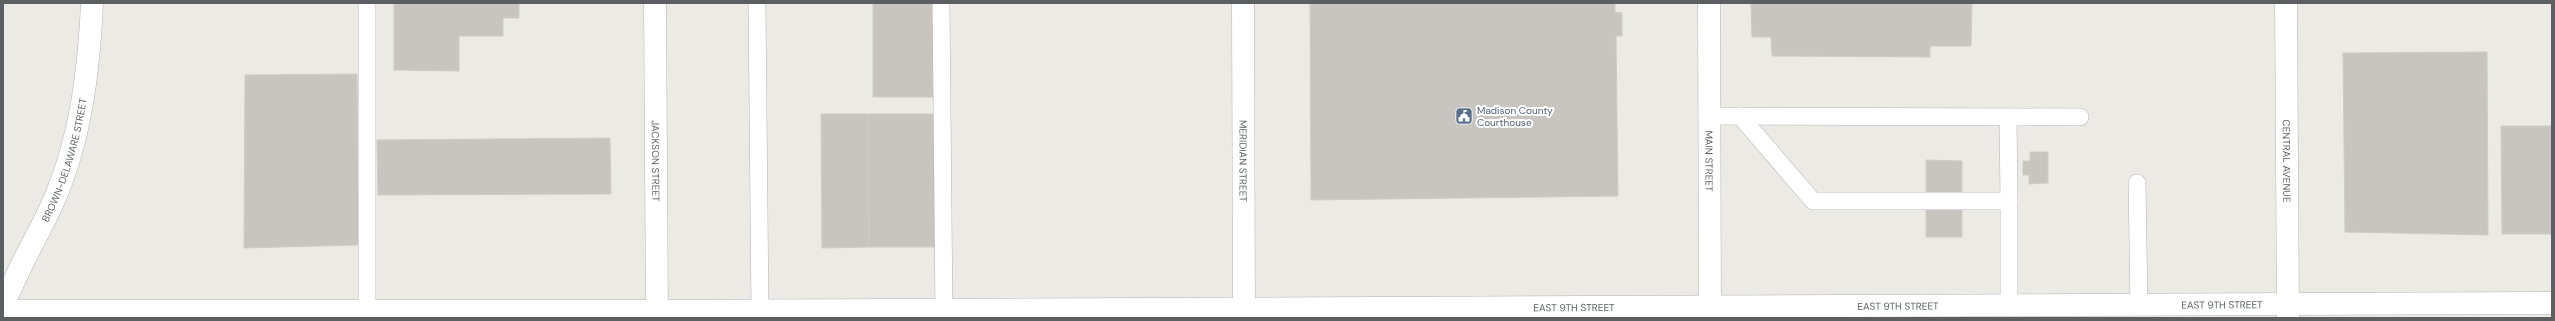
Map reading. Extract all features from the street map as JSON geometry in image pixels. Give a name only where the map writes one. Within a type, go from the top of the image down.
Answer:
[{"type":"street","name":"BROWN-DELAWARE STREET","points":[[3,309],[55,197],[77,127],[90,53],[92,3]]},
{"type":"street","name":"JACKSON STREET","points":[[655,3],[657,315]]},
{"type":"street","name":"MERIDIAN STREET","points":[[1243,3],[1244,313]]},
{"type":"street","name":"MAIN STREET","points":[[1709,3],[1710,312]]},
{"type":"street","name":"CENTRAL AVENUE","points":[[2286,3],[2288,311]]},
{"type":"street","name":"EAST 9TH STREET","points":[[3,309],[367,311],[657,315],[760,311],[944,314],[1710,312],[2009,305],[2139,305],[2288,311],[2552,303]]},
{"type":"lane","points":[[367,3],[367,311]]},
{"type":"lane","points":[[756,3],[760,311]]},
{"type":"lane","points":[[941,3],[944,314]]},
{"type":"lane","points":[[1709,116],[2080,117]]},
{"type":"lane","points":[[1740,116],[1813,202],[2008,202]]},
{"type":"lane","points":[[2008,117],[2009,305]]},
{"type":"lane","points":[[2137,183],[2139,305]]},
{"type":"building","points":[[394,3],[519,3],[519,18],[503,18],[503,36],[459,36],[459,71],[394,70]]},
{"type":"building","points":[[873,3],[933,3],[933,97],[873,97]]},
{"type":"building","name":"Madison County Courthouse","points":[[1310,3],[1615,3],[1615,12],[1622,13],[1622,36],[1616,36],[1618,196],[1311,200]]},
{"type":"building","points":[[1751,3],[1972,3],[1971,46],[1930,46],[1930,57],[1772,56],[1771,37],[1752,37]]},
{"type":"building","points":[[2487,52],[2488,235],[2345,232],[2343,53]]},
{"type":"building","points":[[357,74],[359,245],[244,248],[245,75]]},
{"type":"building","points":[[821,114],[868,114],[869,247],[822,248]]},
{"type":"building","points":[[868,114],[935,114],[936,247],[869,247]]},
{"type":"building","points":[[2501,126],[2552,126],[2552,234],[2502,234]]},
{"type":"building","points":[[610,138],[611,194],[378,195],[377,140]]},
{"type":"building","points":[[2030,152],[2048,152],[2048,183],[2029,184],[2029,175],[2023,175],[2023,161],[2030,161]]},
{"type":"building","points":[[1926,160],[1962,161],[1962,237],[1926,237]]},
{"type":"place","name":"Madison County Courthouse","points":[[1464,116]]}]
